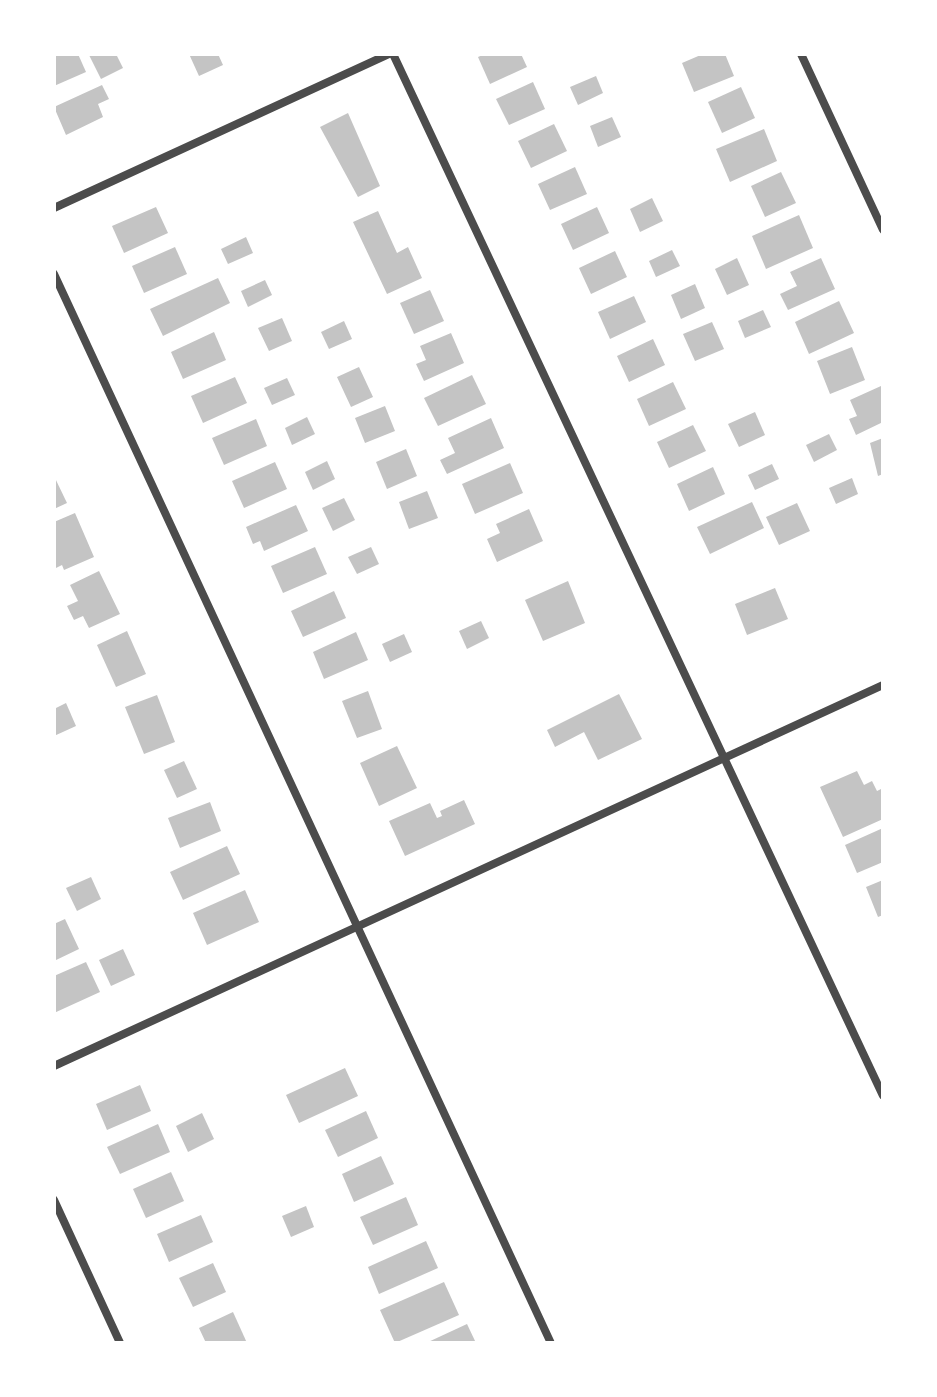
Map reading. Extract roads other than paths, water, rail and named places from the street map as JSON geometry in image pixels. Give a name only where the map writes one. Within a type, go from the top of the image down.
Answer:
[{"type":"street","points":[[54,208],[391,54],[883,1096]]},
{"type":"street","points":[[801,54],[883,230]]},
{"type":"street","points":[[54,274],[551,1343]]},
{"type":"street","points":[[54,1066],[883,685]]},
{"type":"street","points":[[54,1200],[120,1343]]}]
